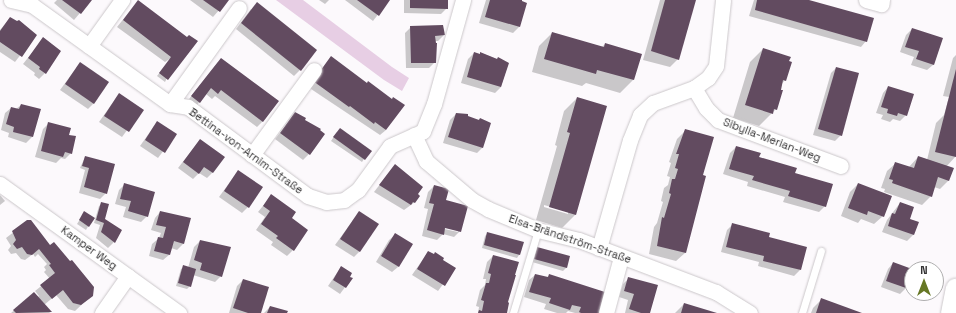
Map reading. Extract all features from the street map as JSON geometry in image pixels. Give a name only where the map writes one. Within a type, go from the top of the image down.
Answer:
[{"type":"main road","points":[[951,313],[956,288]]},
{"type":"street","points":[[0,1],[6,0]]},
{"type":"street","name":"Bettina-von-Arnim-Straße","points":[[11,0],[32,5],[170,104],[188,107],[308,196],[326,202],[344,200],[358,190],[390,146],[414,135]]},
{"type":"street","points":[[89,46],[122,0]]},
{"type":"street","points":[[414,135],[423,131],[434,104],[463,0]]},
{"type":"street","points":[[599,248],[630,140],[640,115],[653,103],[694,88],[708,78],[716,66],[722,0]]},
{"type":"street","points":[[866,0],[881,4],[882,0]]},
{"type":"street","points":[[170,104],[239,8]]},
{"type":"street","points":[[252,155],[314,70]]},
{"type":"street","name":"Sibylla-Merian-Weg","points":[[694,88],[706,108],[718,120],[841,166]]},
{"type":"street","name":"Elsa-Brändström-Straße","points":[[414,135],[426,161],[472,200],[488,209],[538,230],[579,240],[716,292],[750,313]]},
{"type":"street","name":"Kamper Weg","points":[[0,184],[179,313]]},
{"type":"street","points":[[606,313],[621,257]]},
{"type":"street","points":[[102,313],[128,276]]},
{"type":"lane","points":[[513,313],[538,230]]},
{"type":"lane","points":[[802,313],[821,251]]},
{"type":"shaded area","points":[[276,0],[303,0],[392,67],[409,78],[402,91],[384,80]]},
{"type":"building","points":[[62,0],[92,0],[81,14]]},
{"type":"building","points":[[138,0],[187,37],[189,35],[198,41],[168,80],[159,73],[171,57],[123,20]]},
{"type":"building","points":[[203,0],[229,0],[220,12]]},
{"type":"building","points":[[357,0],[390,0],[379,16]]},
{"type":"building","points":[[410,0],[448,0],[448,9],[410,8]]},
{"type":"building","points":[[490,0],[522,0],[527,3],[520,27],[485,17]]},
{"type":"building","points":[[665,0],[696,0],[679,60],[651,51]]},
{"type":"building","points":[[757,0],[809,0],[874,18],[867,42],[755,10]]},
{"type":"building","points":[[257,2],[317,50],[301,71],[241,23]]},
{"type":"building","points":[[10,17],[17,21],[19,20],[37,35],[22,57],[0,42],[0,31]]},
{"type":"building","points":[[443,25],[445,35],[435,36],[437,43],[436,63],[411,63],[410,26]]},
{"type":"building","points":[[912,28],[943,38],[934,65],[916,59],[919,51],[905,47]]},
{"type":"building","points":[[552,32],[604,47],[605,43],[642,54],[634,80],[597,70],[596,74],[544,59]]},
{"type":"building","points":[[43,37],[61,51],[46,74],[39,69],[40,67],[28,58]]},
{"type":"building","points":[[763,48],[791,57],[789,61],[792,62],[786,81],[783,80],[781,90],[783,90],[777,110],[774,109],[773,114],[745,105]]},
{"type":"building","points":[[474,52],[480,54],[480,52],[497,59],[498,57],[509,63],[501,87],[467,77]]},
{"type":"building","points":[[331,56],[367,83],[368,81],[392,99],[393,97],[405,105],[386,130],[375,122],[374,124],[313,81]]},
{"type":"building","points":[[221,58],[279,101],[263,122],[221,90],[218,94],[211,88],[200,103],[191,96]]},
{"type":"building","points":[[80,62],[109,82],[94,104],[65,84]]},
{"type":"building","points":[[836,67],[859,73],[842,136],[818,129]]},
{"type":"building","points":[[956,69],[956,157],[935,152]]},
{"type":"building","points":[[888,86],[914,94],[907,116],[898,113],[897,116],[887,113],[888,109],[881,107]]},
{"type":"building","points":[[119,93],[144,110],[129,132],[104,116]]},
{"type":"building","points":[[577,97],[607,106],[576,215],[549,207],[570,133],[567,132]]},
{"type":"building","points":[[21,104],[41,109],[33,137],[13,132],[14,127],[6,124],[11,107],[19,109]]},
{"type":"building","points":[[295,112],[306,118],[305,120],[321,129],[320,130],[325,134],[310,155],[280,133]]},
{"type":"building","points":[[456,113],[468,114],[468,116],[479,120],[480,118],[491,123],[483,148],[448,137]]},
{"type":"building","points":[[157,121],[177,134],[165,153],[145,140]]},
{"type":"building","points":[[48,122],[71,128],[69,135],[76,136],[72,154],[65,152],[63,157],[41,151]]},
{"type":"building","points":[[340,128],[372,151],[365,160],[333,137]]},
{"type":"building","points":[[685,129],[714,137],[703,175],[706,176],[686,253],[657,246],[662,217],[664,218],[671,194],[669,193],[672,179],[675,179],[678,169],[675,168],[679,154],[676,154]]},
{"type":"building","points":[[200,139],[225,157],[213,173],[204,167],[199,174],[183,162]]},
{"type":"building","points":[[736,146],[761,153],[759,157],[797,168],[795,173],[833,184],[826,207],[788,196],[790,191],[752,180],[754,176],[729,169]]},
{"type":"building","points":[[85,156],[115,164],[107,194],[84,187],[89,168],[82,166]]},
{"type":"building","points":[[918,156],[954,168],[949,181],[938,177],[932,197],[892,183],[893,180],[889,179],[895,162],[914,168]]},
{"type":"building","points":[[395,164],[423,187],[418,194],[420,196],[415,203],[413,202],[411,205],[379,185]]},
{"type":"building","points":[[238,170],[263,187],[249,208],[224,191]]},
{"type":"building","points":[[124,183],[155,192],[148,217],[128,211],[131,201],[120,199]]},
{"type":"building","points":[[858,183],[892,196],[884,217],[868,211],[867,215],[848,208]]},
{"type":"building","points":[[434,185],[449,189],[446,200],[468,206],[461,232],[445,228],[444,235],[427,230],[434,204],[429,203]]},
{"type":"building","points":[[271,194],[296,212],[292,218],[308,230],[294,251],[276,238],[278,236],[261,224],[270,211],[263,206]]},
{"type":"building","points":[[101,202],[109,204],[105,219],[122,230],[115,243],[101,232],[104,223],[96,220]]},
{"type":"building","points":[[900,202],[914,207],[910,219],[919,222],[914,235],[888,226],[892,213],[895,214]]},
{"type":"building","points":[[84,211],[95,218],[89,227],[79,220]]},
{"type":"building","points":[[160,211],[191,218],[184,244],[174,241],[170,255],[154,251],[158,237],[163,238],[166,227],[156,225]]},
{"type":"building","points":[[359,211],[379,224],[360,252],[340,239]]},
{"type":"building","points":[[27,220],[31,220],[50,245],[54,242],[70,261],[72,260],[94,287],[93,296],[81,305],[73,303],[63,290],[52,299],[40,285],[55,273],[49,265],[51,264],[39,249],[32,255],[27,254],[22,247],[17,249],[13,244],[16,240],[12,231]]},
{"type":"building","points":[[732,223],[770,233],[769,237],[807,247],[801,270],[763,261],[764,256],[726,247]]},
{"type":"building","points":[[487,232],[524,242],[520,255],[484,245]]},
{"type":"building","points":[[395,233],[413,244],[399,267],[381,256]]},
{"type":"building","points":[[200,240],[231,247],[222,277],[200,270],[202,263],[194,260]]},
{"type":"building","points":[[537,247],[570,256],[567,268],[534,259]]},
{"type":"building","points":[[428,251],[434,254],[435,252],[444,258],[443,260],[456,268],[445,286],[417,269]]},
{"type":"building","points":[[493,255],[519,262],[508,302],[507,313],[478,313],[479,310],[482,311],[484,301],[481,300],[486,283],[489,283],[491,274],[488,273]]},
{"type":"building","points":[[893,262],[904,266],[904,287],[886,281]]},
{"type":"building","points":[[183,265],[196,269],[191,287],[178,283]]},
{"type":"building","points":[[341,266],[352,273],[350,277],[353,278],[346,288],[333,280]]},
{"type":"building","points":[[535,274],[548,277],[549,274],[608,293],[602,313],[581,313],[579,312],[581,307],[572,305],[570,310],[549,303],[551,298],[529,292]]},
{"type":"building","points":[[628,277],[658,285],[650,313],[641,313],[629,309],[634,294],[624,291]]},
{"type":"building","points":[[243,279],[269,287],[261,313],[248,313],[233,308]]},
{"type":"building","points":[[34,292],[52,312],[16,313],[13,310]]},
{"type":"building","points":[[821,298],[862,313],[816,313]]},
{"type":"building","points":[[684,303],[717,313],[681,313]]},
{"type":"building","points":[[270,306],[288,311],[287,313],[267,313]]}]
